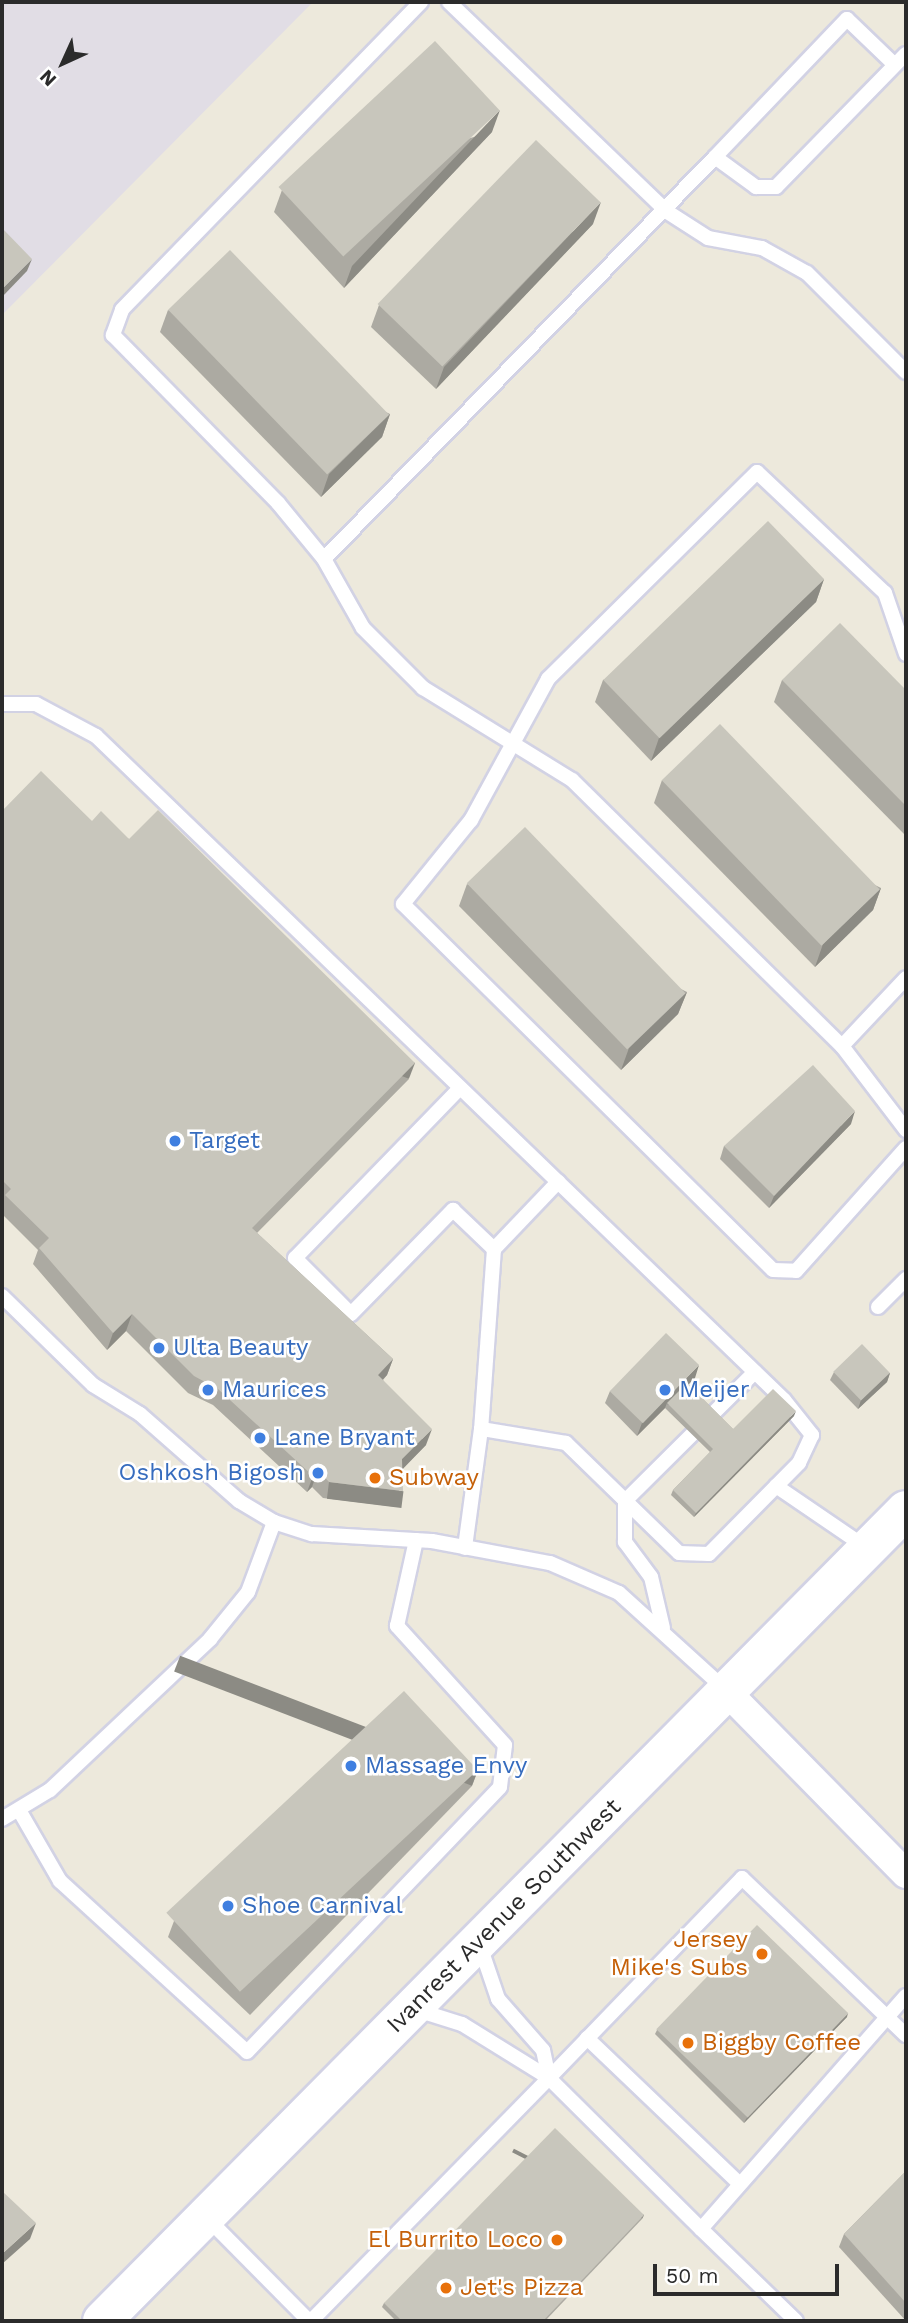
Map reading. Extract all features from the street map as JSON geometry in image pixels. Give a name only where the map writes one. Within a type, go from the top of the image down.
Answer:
[{"type":"street","name":"Ivanrest Avenue Southwest","points":[[102,2321],[906,1510]]},
{"type":"street","points":[[727,1692],[906,1874]]},
{"type":"lane","points":[[422,2],[122,310],[113,335],[324,559],[363,628],[405,671],[511,743],[572,780],[842,1046],[906,1130]]},
{"type":"lane","points":[[449,2],[666,211],[708,238],[762,248],[807,273],[906,372]]},
{"type":"lane","points":[[324,559],[666,211],[848,19],[895,65]]},
{"type":"lane","points":[[715,157],[756,187],[776,187],[906,54]]},
{"type":"lane","points":[[906,654],[885,593],[757,472],[548,679],[471,820],[403,904],[773,1270],[796,1271],[906,1148]]},
{"type":"lane","points":[[2,704],[36,704],[96,736],[755,1372],[812,1435],[799,1463],[709,1554],[678,1553],[566,1443],[481,1429]]},
{"type":"lane","points":[[842,1046],[906,978]]},
{"type":"lane","points":[[460,1088],[295,1258],[351,1314],[453,1210],[494,1250]]},
{"type":"lane","points":[[465,1548],[481,1429],[494,1250],[558,1182]]},
{"type":"lane","points":[[878,1307],[906,1279]]},
{"type":"lane","points":[[2,1296],[93,1385],[140,1414],[239,1502],[274,1522],[312,1534],[416,1540],[550,1563],[620,1593],[663,1628],[727,1692]]},
{"type":"lane","points":[[663,1628],[651,1577],[625,1542],[625,1501],[755,1372]]},
{"type":"lane","points":[[776,1486],[868,1549]]},
{"type":"lane","points":[[2,1819],[19,1810],[116,1732],[210,1639],[248,1592],[274,1522]]},
{"type":"lane","points":[[19,1810],[60,1881],[247,2052],[500,1787],[505,1745],[397,1626],[416,1540]]},
{"type":"lane","points":[[206,2217],[310,2321],[742,1878],[885,2018],[906,2035]]},
{"type":"lane","points":[[479,1941],[498,1999],[543,2050],[549,2078]]},
{"type":"lane","points":[[701,2229],[906,1996]]},
{"type":"lane","points":[[412,2008],[462,2024],[549,2078],[796,2321]]},
{"type":"lane","points":[[587,2038],[740,2184]]},
{"type":"shaded area","points":[[2,2],[313,2],[2,315]]},
{"type":"building","points":[[435,41],[500,110],[343,256],[278,187]]},
{"type":"building","points":[[536,140],[601,203],[442,367],[378,304]]},
{"type":"building","points":[[2,228],[32,259],[2,289]]},
{"type":"building","points":[[230,250],[389,415],[327,474],[168,310]]},
{"type":"building","points":[[768,521],[824,579],[660,738],[603,680]]},
{"type":"building","points":[[840,623],[906,690],[906,806],[782,680]]},
{"type":"building","points":[[720,724],[880,889],[822,946],[662,780]]},
{"type":"building","name":"Target","points":[[41,771],[92,821],[101,811],[129,839],[158,810],[415,1063],[252,1228],[393,1359],[378,1375],[432,1429],[402,1459],[403,1491],[329,1482],[318,1470],[313,1476],[218,1389],[194,1376],[132,1314],[113,1333],[39,1248],[49,1238],[5,1195],[11,1189],[2,1180],[2,811]]},
{"type":"building","points":[[525,827],[685,993],[627,1049],[467,883]]},
{"type":"building","points":[[813,1065],[855,1111],[774,1196],[724,1146]]},
{"type":"building","points":[[666,1333],[699,1365],[643,1423],[610,1391]]},
{"type":"building","points":[[862,1344],[890,1373],[861,1401],[833,1372]]},
{"type":"building","points":[[687,1383],[733,1429],[773,1389],[796,1411],[696,1513],[673,1490],[713,1449],[667,1403]]},
{"type":"building","points":[[404,1691],[478,1770],[240,1992],[166,1913]]},
{"type":"building","points":[[757,1925],[848,2013],[748,2118],[656,2029]]},
{"type":"building","points":[[555,2128],[644,2215],[543,2321],[402,2321],[384,2303]]},
{"type":"building","points":[[906,2171],[906,2303],[844,2234]]},
{"type":"building","points":[[2,2191],[36,2223],[2,2254]]},
{"type":"place","name":"Target","points":[[175,1141]]},
{"type":"place","name":"Ulta Beauty","points":[[159,1348]]},
{"type":"place","name":"Maurices","points":[[208,1390]]},
{"type":"place","name":"Meijer","points":[[665,1390]]},
{"type":"place","name":"Lane Bryant","points":[[260,1438]]},
{"type":"place","name":"Oshkosh Bigosh","points":[[318,1473]]},
{"type":"place","name":"Subway","points":[[375,1478]]},
{"type":"place","name":"Massage Envy","points":[[351,1766]]},
{"type":"place","name":"Shoe Carnival","points":[[228,1906]]},
{"type":"place","name":"Jersey Mike's Subs","points":[[762,1954]]},
{"type":"place","name":"Biggby Coffee","points":[[688,2043]]},
{"type":"place","name":"El Burrito Loco","points":[[557,2240]]},
{"type":"place","name":"Jet's Pizza","points":[[446,2288]]}]
